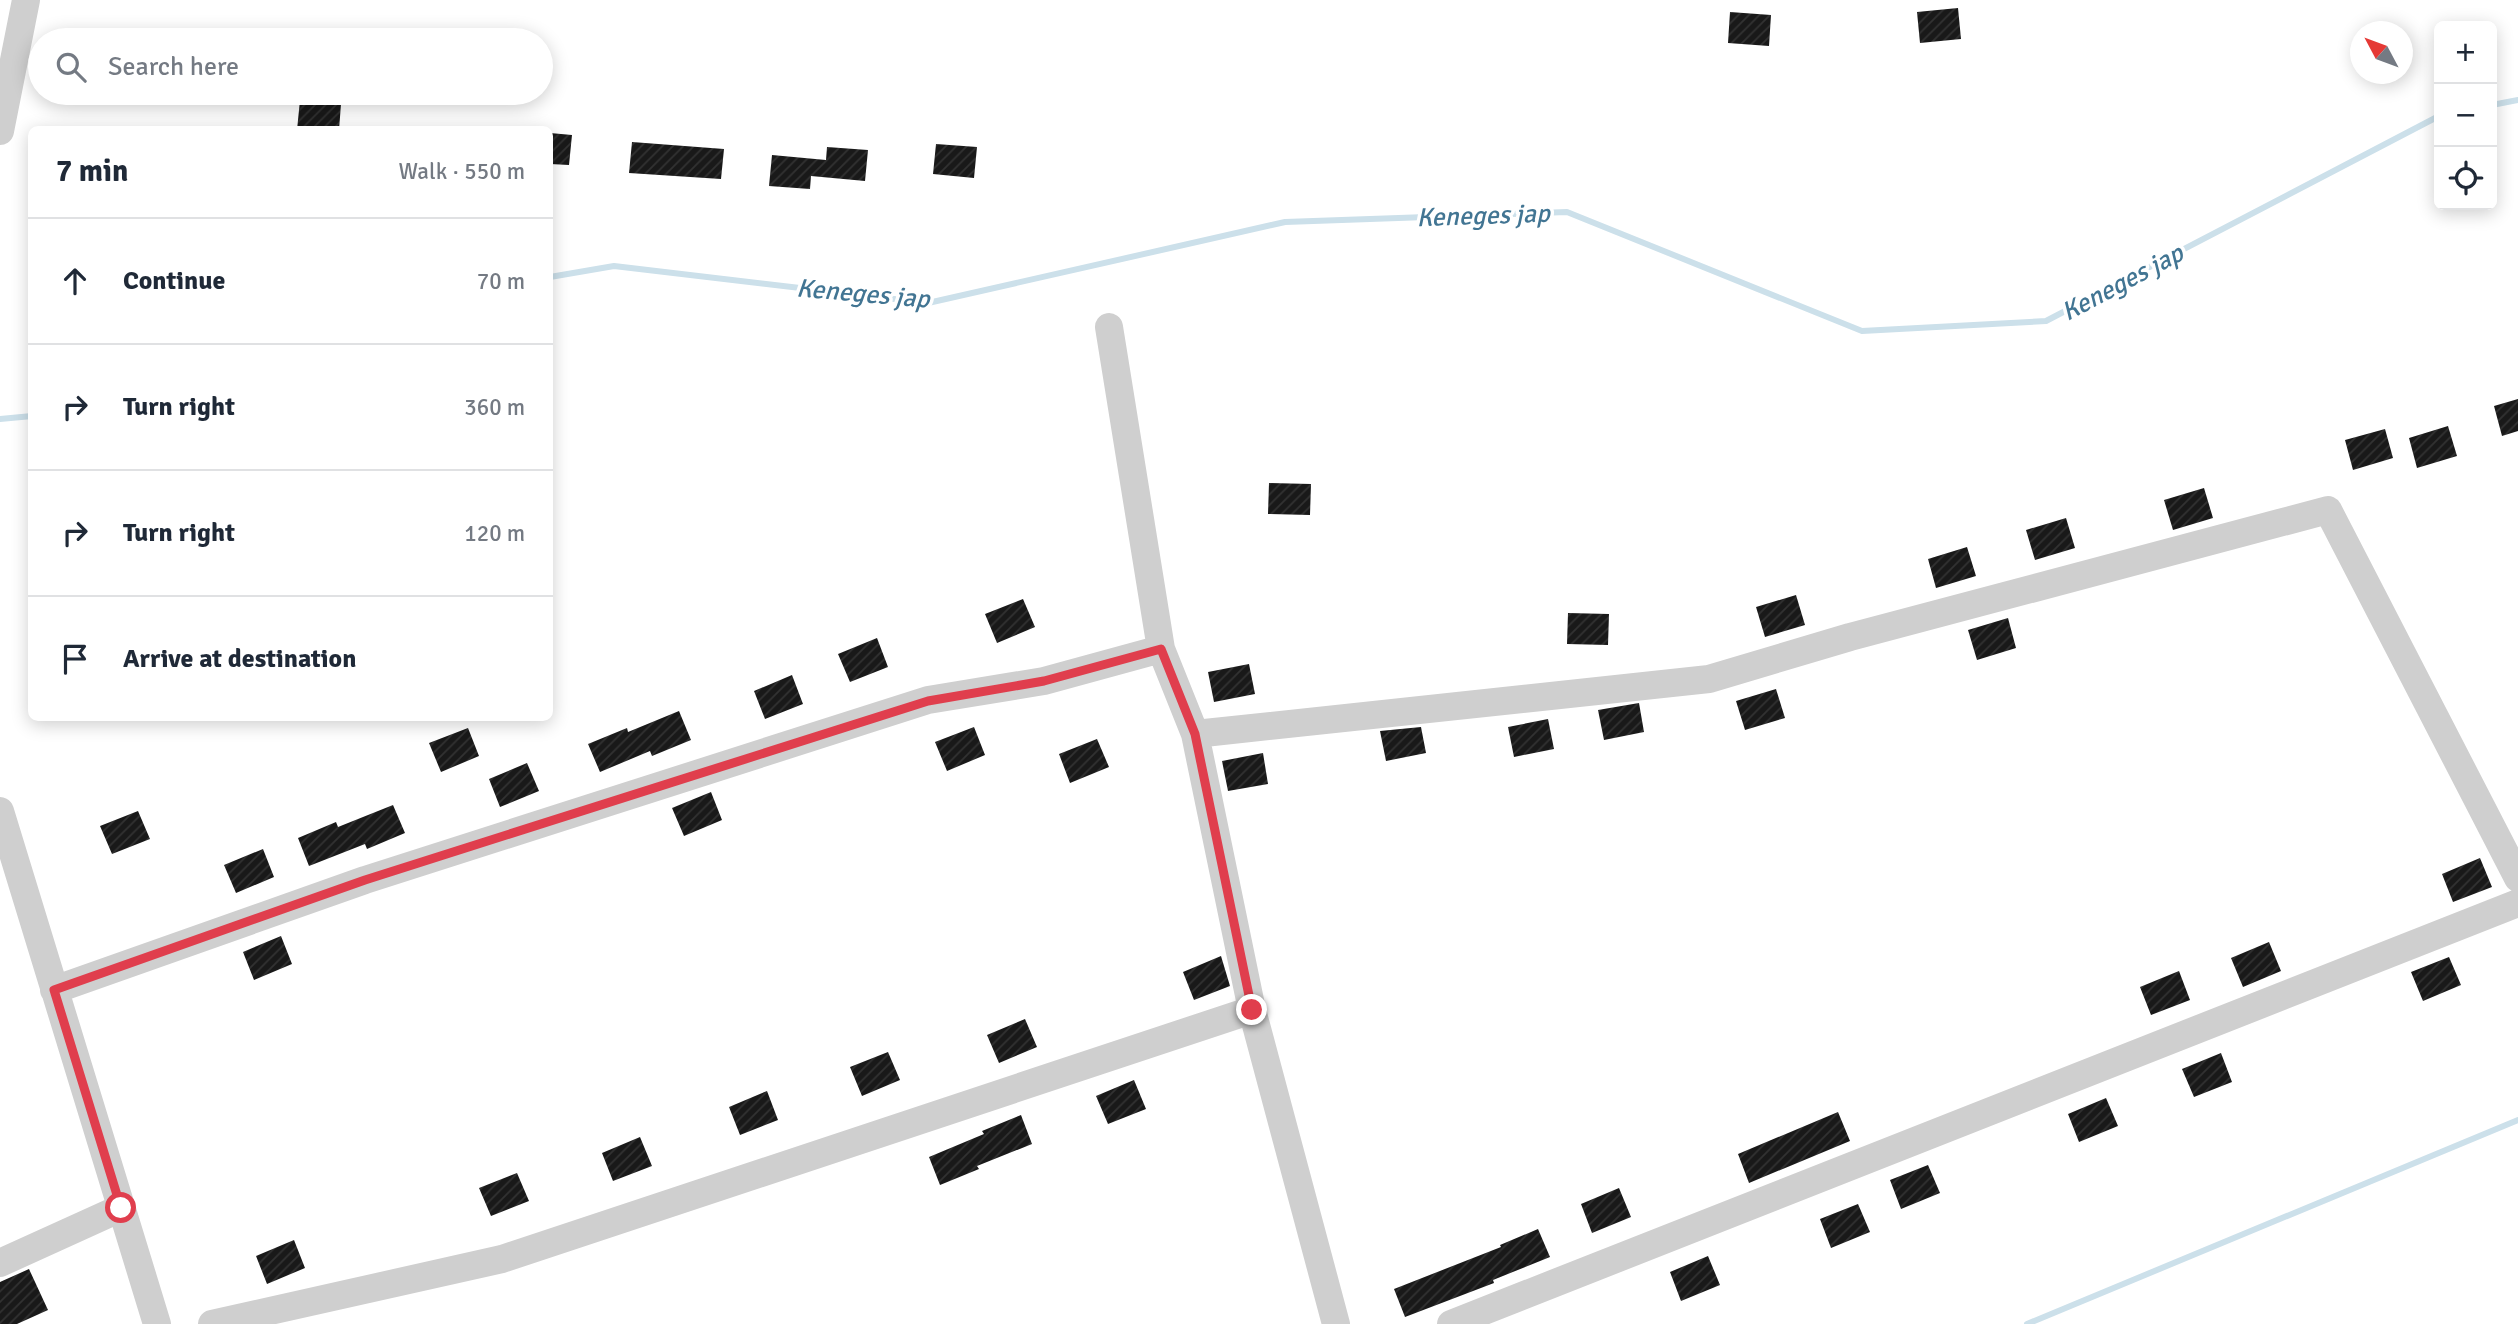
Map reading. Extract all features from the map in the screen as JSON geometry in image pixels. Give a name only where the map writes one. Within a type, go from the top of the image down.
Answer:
[{"type":"street","points":[[0,131],[26,0]]},
{"type":"street","points":[[1109,327],[1161,649],[1195,734],[1252,1010],[1336,1324]]},
{"type":"street","points":[[1195,734],[1709,680],[1850,637],[2328,510],[2518,878]]},
{"type":"street","points":[[54,990],[365,880],[915,705],[1044,681],[1161,649]]},
{"type":"street","points":[[0,811],[157,1324]]},
{"type":"street","points":[[1451,1324],[2518,903]]},
{"type":"street","points":[[212,1324],[502,1259],[1252,1010]]},
{"type":"street","points":[[0,1263],[121,1208]]},
{"type":"building","points":[[1958,8],[1961,39],[1920,43],[1917,12]]},
{"type":"building","points":[[1730,12],[1771,15],[1769,46],[1728,43]]},
{"type":"building","points":[[300,105],[341,105],[339,126],[297,126]]},
{"type":"building","points":[[553,133],[572,135],[569,165],[553,164]]},
{"type":"building","points":[[632,142],[724,149],[721,179],[629,173]]},
{"type":"building","points":[[936,144],[977,147],[974,178],[933,174]]},
{"type":"building","points":[[827,147],[868,150],[865,181],[811,176],[810,189],[769,186],[772,155],[826,160]]},
{"type":"building","points":[[2518,399],[2518,431],[2502,436],[2494,406]]},
{"type":"building","points":[[2448,426],[2457,456],[2417,468],[2409,438]]},
{"type":"building","points":[[2385,429],[2393,458],[2353,470],[2345,440]]},
{"type":"building","points":[[1269,483],[1311,484],[1310,515],[1268,514]]},
{"type":"building","points":[[2204,488],[2213,518],[2173,530],[2164,500]]},
{"type":"building","points":[[2066,518],[2075,548],[2035,560],[2026,530]]},
{"type":"building","points":[[1967,547],[1976,576],[1936,588],[1928,559]]},
{"type":"building","points":[[1796,595],[1805,625],[1765,637],[1756,607]]},
{"type":"building","points":[[1023,599],[1035,627],[997,643],[985,614]]},
{"type":"building","points":[[1568,613],[1609,614],[1608,645],[1567,644]]},
{"type":"building","points":[[2008,618],[2016,648],[1977,660],[1968,630]]},
{"type":"building","points":[[877,638],[888,667],[850,682],[838,654]]},
{"type":"building","points":[[1249,664],[1255,694],[1214,702],[1208,672]]},
{"type":"building","points":[[792,675],[803,704],[765,719],[754,691]]},
{"type":"building","points":[[1776,689],[1785,718],[1745,730],[1736,701]]},
{"type":"building","points":[[1639,703],[1644,732],[1604,740],[1598,710]]},
{"type":"building","points":[[679,711],[691,740],[652,756],[650,751],[600,772],[588,744],[627,728],[628,732]]},
{"type":"building","points":[[1548,719],[1554,749],[1514,757],[1508,727]]},
{"type":"building","points":[[974,727],[985,755],[947,771],[935,742]]},
{"type":"building","points":[[1421,727],[1426,753],[1386,761],[1380,731]]},
{"type":"building","points":[[468,728],[479,756],[441,772],[429,743]]},
{"type":"building","points":[[1097,739],[1109,767],[1070,783],[1059,754]]},
{"type":"building","points":[[1263,753],[1268,784],[1228,791],[1222,761]]},
{"type":"building","points":[[527,763],[539,791],[500,807],[489,779]]},
{"type":"building","points":[[711,792],[722,820],[684,836],[672,808]]},
{"type":"building","points":[[393,805],[405,833],[367,849],[365,844],[309,866],[298,838],[336,822],[338,827]]},
{"type":"building","points":[[138,811],[150,839],[112,854],[100,826]]},
{"type":"building","points":[[263,849],[274,877],[236,893],[224,865]]},
{"type":"building","points":[[2480,858],[2492,887],[2453,902],[2442,874]]},
{"type":"building","points":[[281,936],[292,964],[254,980],[243,952]]},
{"type":"building","points":[[2269,942],[2281,971],[2243,987],[2231,958]]},
{"type":"building","points":[[1221,956],[1230,986],[1194,1000],[1183,972]]},
{"type":"building","points":[[2449,957],[2461,985],[2423,1001],[2411,972]]},
{"type":"building","points":[[2179,971],[2190,1000],[2151,1015],[2140,987]]},
{"type":"building","points":[[1025,1019],[1037,1047],[999,1063],[987,1035]]},
{"type":"building","points":[[888,1052],[900,1080],[862,1096],[850,1067]]},
{"type":"building","points":[[2221,1053],[2232,1082],[2194,1097],[2182,1069]]},
{"type":"building","points":[[1134,1080],[1146,1109],[1108,1124],[1096,1096]]},
{"type":"building","points":[[767,1091],[778,1120],[740,1135],[729,1107]]},
{"type":"building","points":[[2106,1098],[2118,1126],[2079,1142],[2068,1114]]},
{"type":"building","points":[[1838,1112],[1850,1141],[1749,1183],[1738,1154]]},
{"type":"building","points":[[1021,1115],[1032,1144],[977,1166],[979,1169],[940,1185],[929,1157]]},
{"type":"building","points":[[640,1137],[652,1166],[613,1181],[602,1153]]},
{"type":"building","points":[[1928,1165],[1940,1193],[1901,1209],[1890,1180]]},
{"type":"building","points":[[517,1173],[529,1201],[491,1216],[479,1188]]},
{"type":"building","points":[[1619,1188],[1631,1217],[1592,1233],[1581,1204]]},
{"type":"building","points":[[1858,1204],[1870,1232],[1831,1248],[1820,1219]]},
{"type":"building","points":[[1538,1229],[1550,1257],[1493,1280],[1494,1283],[1405,1317],[1394,1289],[1501,1247],[1500,1245]]},
{"type":"building","points":[[294,1240],[305,1268],[267,1284],[256,1256]]},
{"type":"building","points":[[1708,1256],[1720,1285],[1681,1301],[1670,1272]]},
{"type":"building","points":[[29,1269],[48,1310],[17,1324],[0,1324],[0,1282]]},
{"type":"waterway","name":"Keneges jap","points":[[2497,104],[2518,100]]},
{"type":"waterway","name":"Keneges jap","points":[[553,276],[614,266],[928,303],[1285,222],[1567,212],[1862,331],[2046,321],[2434,119]]},
{"type":"waterway","name":"Keneges jap","points":[[0,419],[28,416]]},
{"type":"waterway","points":[[2027,1324],[2518,1120]]},
{"type":"route","points":[[121,1208],[54,990],[365,880],[928,701],[1044,681],[1161,649],[1195,734],[1252,1010]]}]
